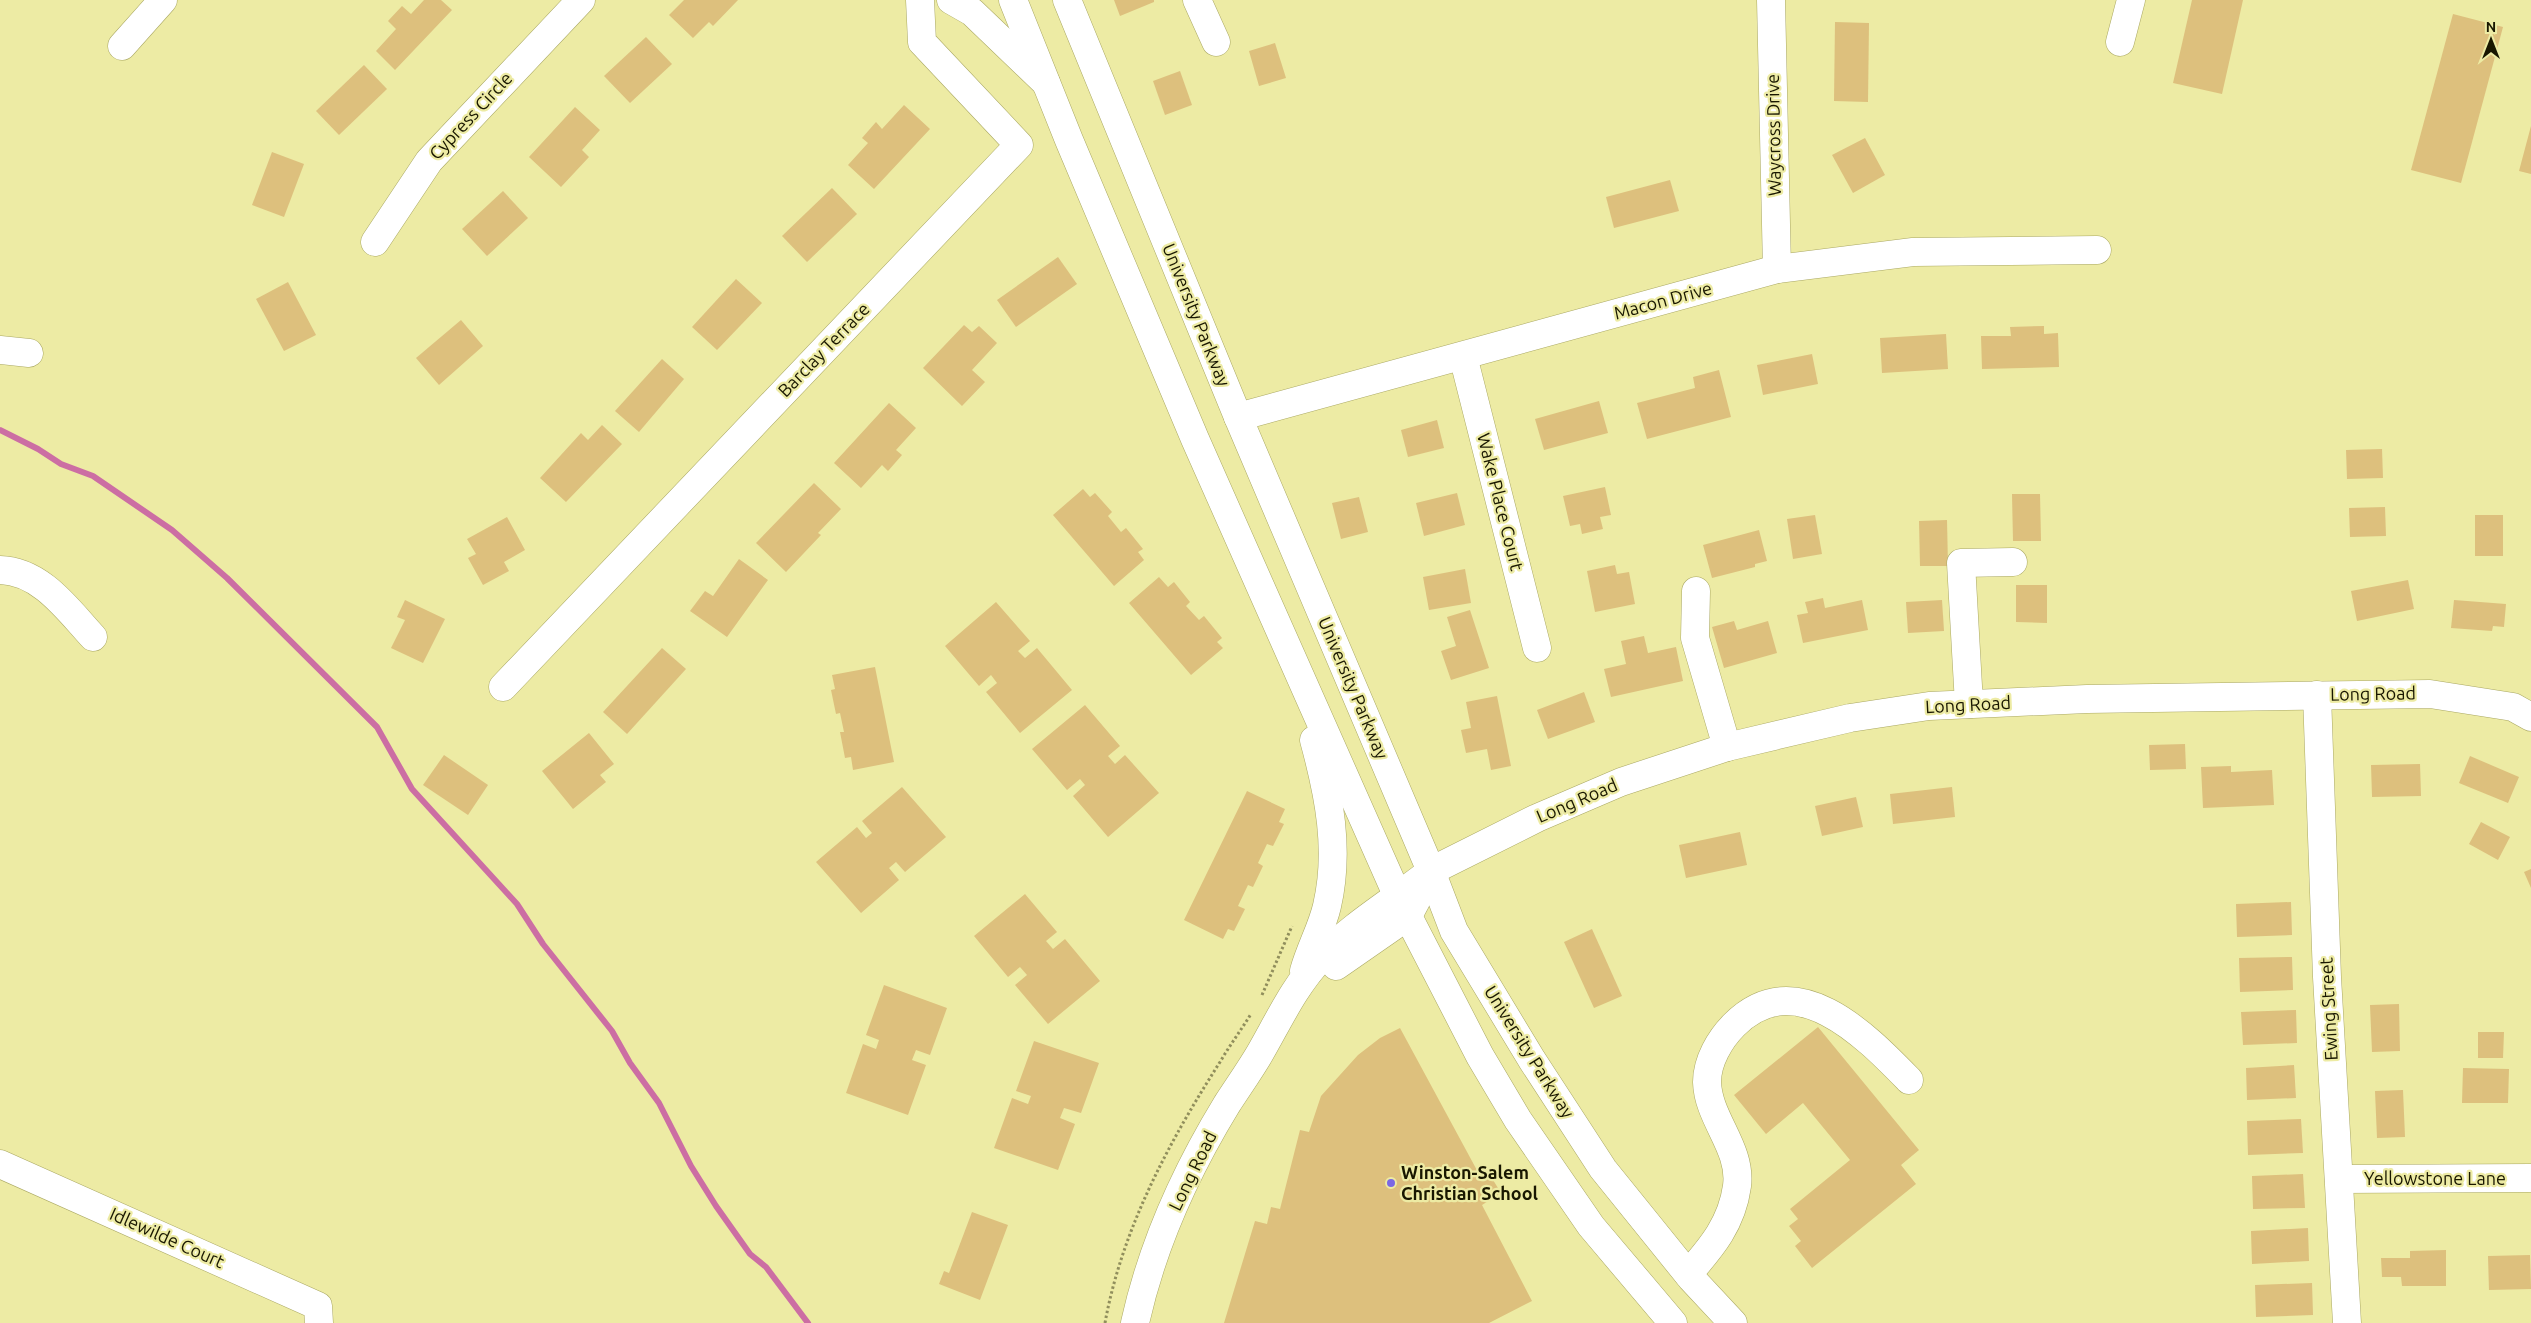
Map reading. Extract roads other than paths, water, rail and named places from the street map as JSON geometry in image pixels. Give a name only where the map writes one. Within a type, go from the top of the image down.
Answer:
[{"type":"street","points":[[122,46],[163,0]]},
{"type":"street","name":"Cypress Circle","points":[[375,242],[429,161],[580,0]]},
{"type":"street","name":"Barclay Terrace","points":[[503,687],[1019,145],[922,42],[920,0]]},
{"type":"street","points":[[951,0],[972,12],[1046,84]]},
{"type":"street","points":[[1014,0],[1046,84],[1195,439],[1403,907],[1480,1056],[1518,1120],[1591,1226],[1673,1323]]},
{"type":"street","name":"University Parkway","points":[[1067,0],[1238,417],[1431,871],[1454,930],[1532,1060],[1603,1169],[1688,1274],[1733,1323]]},
{"type":"street","points":[[1197,0],[1216,42]]},
{"type":"street","name":"Waycross Drive","points":[[1771,0],[1776,269]]},
{"type":"street","points":[[2120,42],[2131,0]]},
{"type":"street","name":"Macon Drive","points":[[1238,417],[1776,269],[1913,252],[2098,250]]},
{"type":"street","points":[[0,350],[29,353]]},
{"type":"street","name":"Wake Place Court","points":[[1463,356],[1538,648]]},
{"type":"street","points":[[1969,704],[1961,563],[2013,562]]},
{"type":"street","points":[[0,570],[21,572],[37,581],[94,637]]},
{"type":"street","points":[[1696,591],[1695,638],[1727,747]]},
{"type":"street","name":"Long Road","points":[[1274,1030],[1341,960],[1403,907],[1431,871],[1538,818],[1621,782],[1727,747],[1850,718],[1929,706],[2087,699],[2430,694],[2513,707],[2531,717]]},
{"type":"street","name":"Ewing Street","points":[[2317,695],[2327,978],[2347,1323]]},
{"type":"street","points":[[1301,981],[1326,908],[1334,866],[1332,823],[1325,780],[1311,728],[1312,702]]},
{"type":"street","name":"Long Road","points":[[1135,1323],[1150,1270],[1182,1188],[1227,1105],[1274,1030],[1301,981],[1322,957],[1371,914],[1403,907]]},
{"type":"street","points":[[1688,1274],[1722,1233],[1732,1212],[1737,1185],[1734,1156],[1711,1107],[1707,1079],[1718,1046],[1727,1032],[1738,1021],[1767,1004],[1792,1001],[1813,1004],[1870,1040],[1909,1080]]},
{"type":"street","name":"Idlewilde Court","points":[[0,1164],[318,1306],[319,1323]]},
{"type":"street","name":"Yellowstone Lane","points":[[2339,1180],[2531,1178]]},
{"type":"waterway","points":[[0,430],[38,449],[61,464],[93,476],[172,530],[227,578],[377,727],[412,789],[517,904],[543,944],[612,1031],[630,1063],[659,1103],[691,1166],[716,1206],[750,1254],[766,1267],[808,1323]]},
{"type":"place","name":"Winston-Salem Christian School","points":[[1391,1183]]}]
